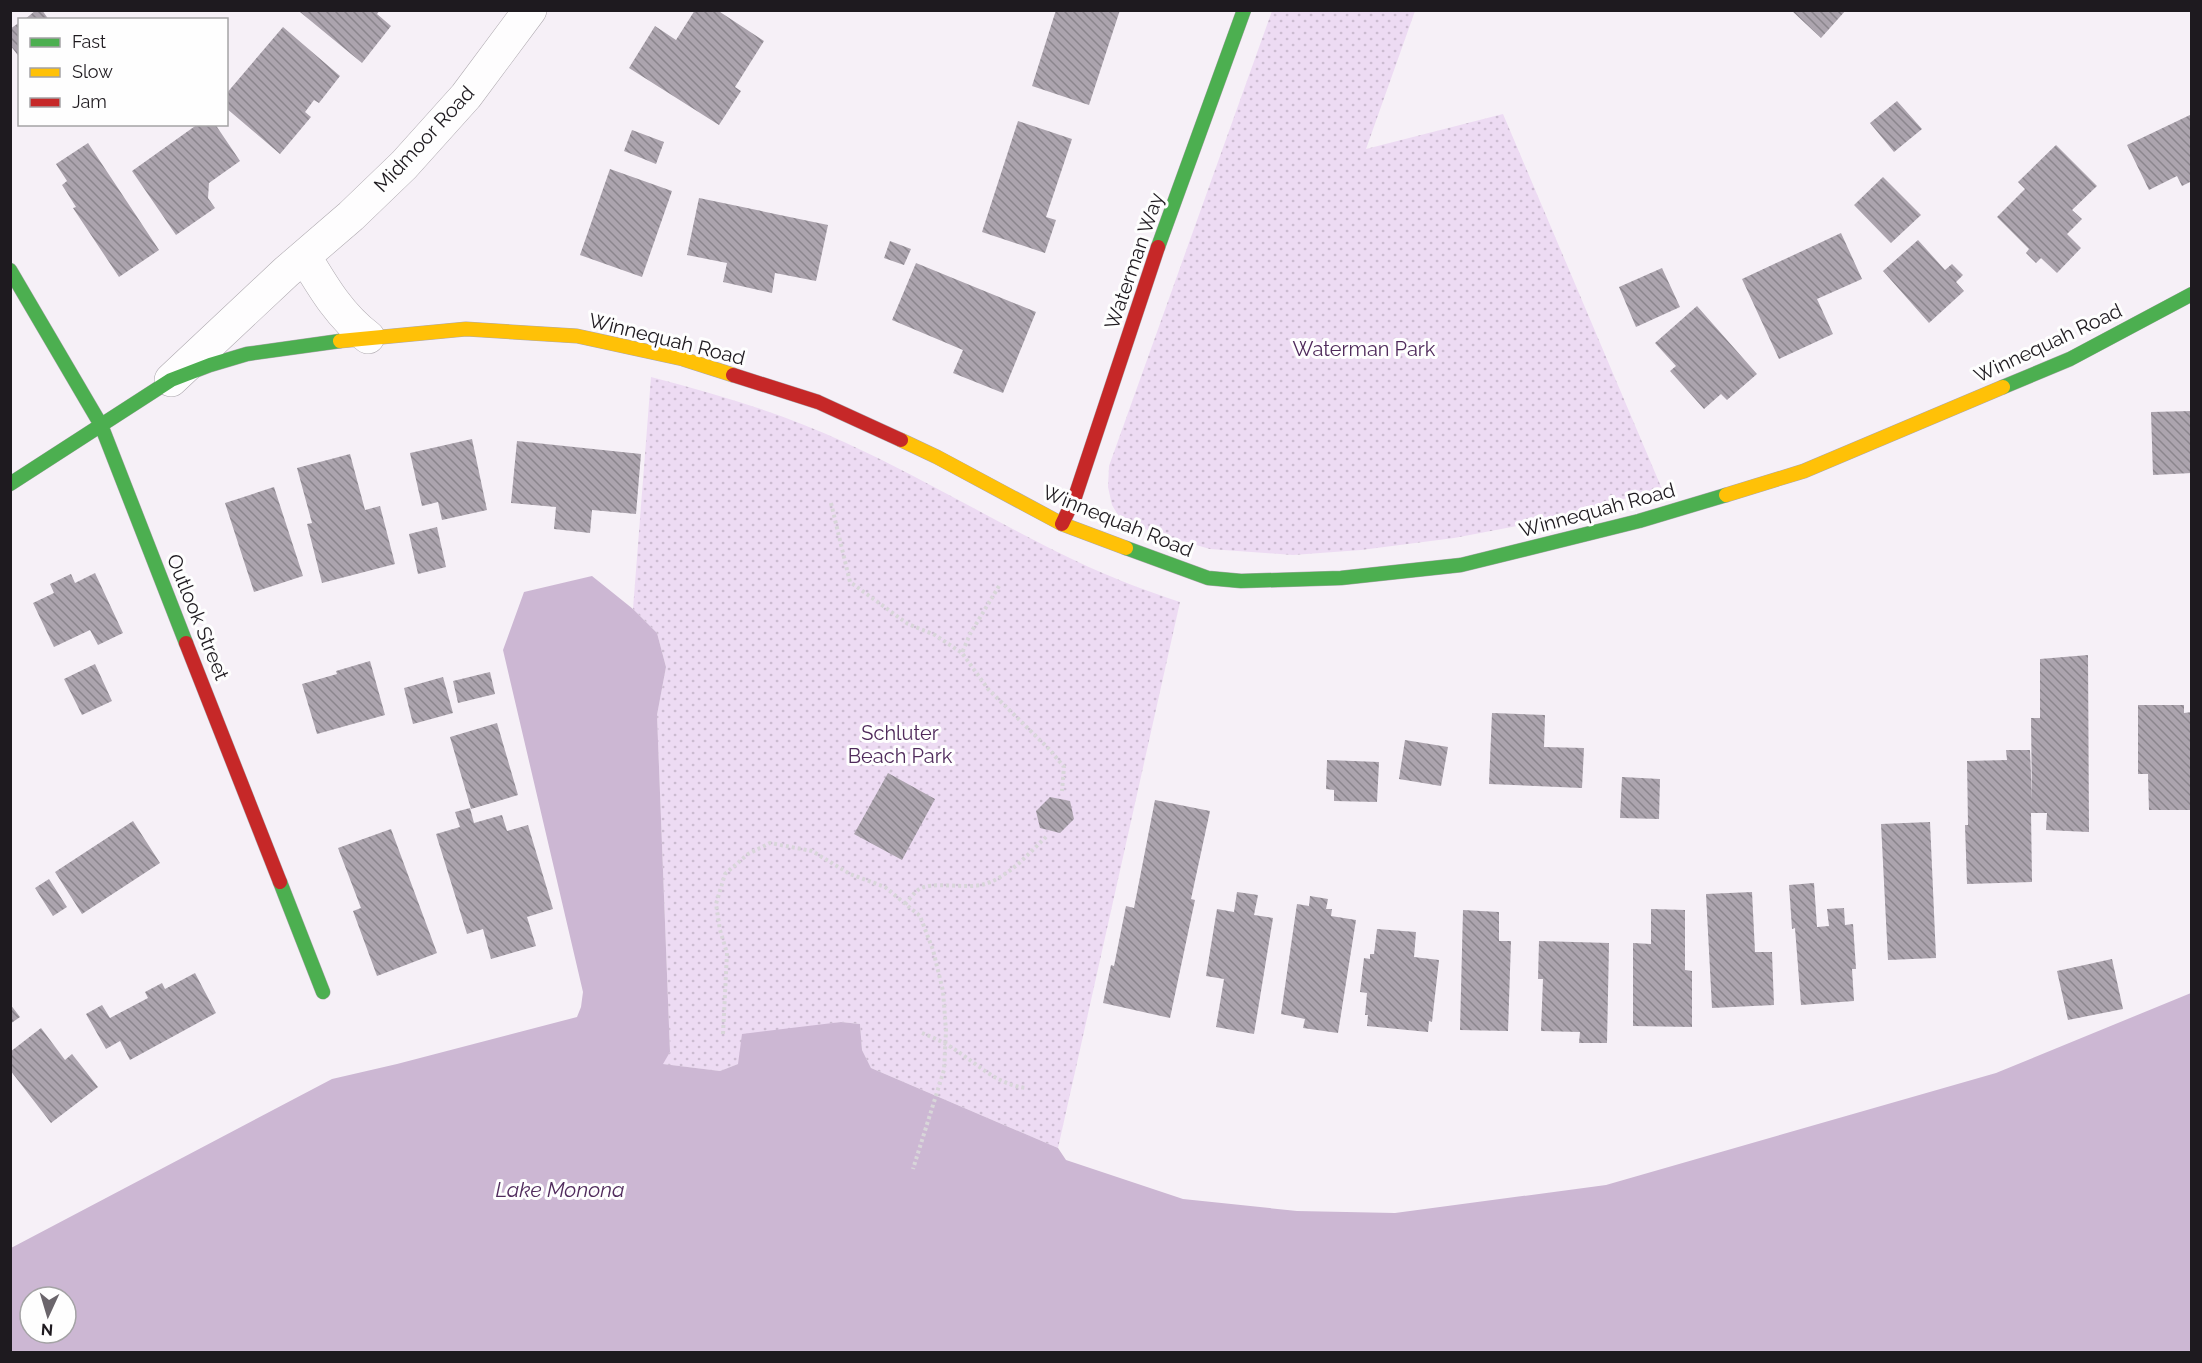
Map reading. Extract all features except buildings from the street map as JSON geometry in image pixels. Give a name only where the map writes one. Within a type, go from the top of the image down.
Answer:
[{"type":"street","name":"Midmoor Road","points":[[171,380],[404,165],[466,96],[530,10]]},
{"type":"street","name":"Waterman Way","points":[[1062,524],[1075,497],[1168,218],[1244,10]]},
{"type":"street","points":[[305,257],[336,306],[356,328],[368,337]]},
{"type":"street","name":"Outlook Street","points":[[10,270],[101,425],[323,992]]},
{"type":"street","name":"Winnequah Road","points":[[10,484],[171,380],[247,354],[368,337],[466,329],[577,336],[683,359],[818,402],[937,457],[1062,524],[1208,578],[1241,581],[1341,578],[1461,565],[1639,521],[1804,471],[2070,359],[2192,294]]},
{"type":"path","points":[[831,503],[850,582],[908,624],[935,635],[962,653],[988,689],[1050,750],[1064,767],[1062,791]]},
{"type":"path","points":[[962,653],[970,634],[999,586]]},
{"type":"path","points":[[905,904],[919,889],[938,885],[964,888],[986,884],[1008,872],[1047,836]]},
{"type":"path","points":[[723,1034],[727,953],[716,904],[725,874],[748,854],[770,843],[812,850],[842,870],[885,887],[920,916],[933,950],[943,992],[944,1070],[913,1169]]},
{"type":"path","points":[[922,1033],[945,1043],[1013,1087],[1027,1088]]},
{"type":"green space","name":"Waterman Park","points":[[1272,11],[1415,11],[1366,149],[1503,114],[1662,489],[1532,523],[1454,538],[1361,550],[1293,555],[1210,549],[1151,532],[1118,515],[1112,505],[1108,487],[1109,466]]},
{"type":"green space","name":"Schluter Beach Park","points":[[651,377],[749,405],[821,432],[902,470],[1074,560],[1127,583],[1180,602],[1058,1148],[871,1068],[862,1050],[860,1024],[841,1022],[797,1029],[738,1064],[720,1071],[662,1064],[670,1052],[657,715],[666,667],[657,633],[633,609]]},
{"type":"water","name":"Lake Monona","points":[[592,576],[633,609],[657,633],[666,667],[657,715],[670,1052],[663,1064],[720,1071],[738,1064],[742,1034],[841,1022],[860,1024],[862,1050],[871,1068],[1058,1148],[1066,1160],[1183,1199],[1297,1211],[1395,1213],[1606,1185],[1996,1073],[2191,993],[2191,1352],[11,1352],[11,1248],[332,1079],[577,1017],[583,992],[503,650],[524,592]]},
{"type":"traffic: fast","points":[[1158,247],[1244,10]]},
{"type":"traffic: fast","points":[[10,270],[101,425],[186,643]]},
{"type":"traffic: fast","points":[[2003,387],[2070,359],[2192,294]]},
{"type":"traffic: fast","points":[[10,484],[171,380],[247,354],[340,341]]},
{"type":"traffic: fast","points":[[1126,548],[1208,578],[1241,581],[1341,578],[1461,565],[1639,521],[1726,495]]},
{"type":"traffic: fast","points":[[280,882],[323,992]]},
{"type":"traffic: slow","points":[[340,341],[466,329],[577,336],[683,359],[733,375]]},
{"type":"traffic: slow","points":[[1726,495],[1804,471],[2003,387]]},
{"type":"traffic: slow","points":[[901,440],[1062,524],[1126,548]]},
{"type":"traffic: jam","points":[[1062,524],[1075,497],[1158,247]]},
{"type":"traffic: jam","points":[[733,375],[818,402],[901,440]]},
{"type":"traffic: jam","points":[[186,643],[280,882]]}]
